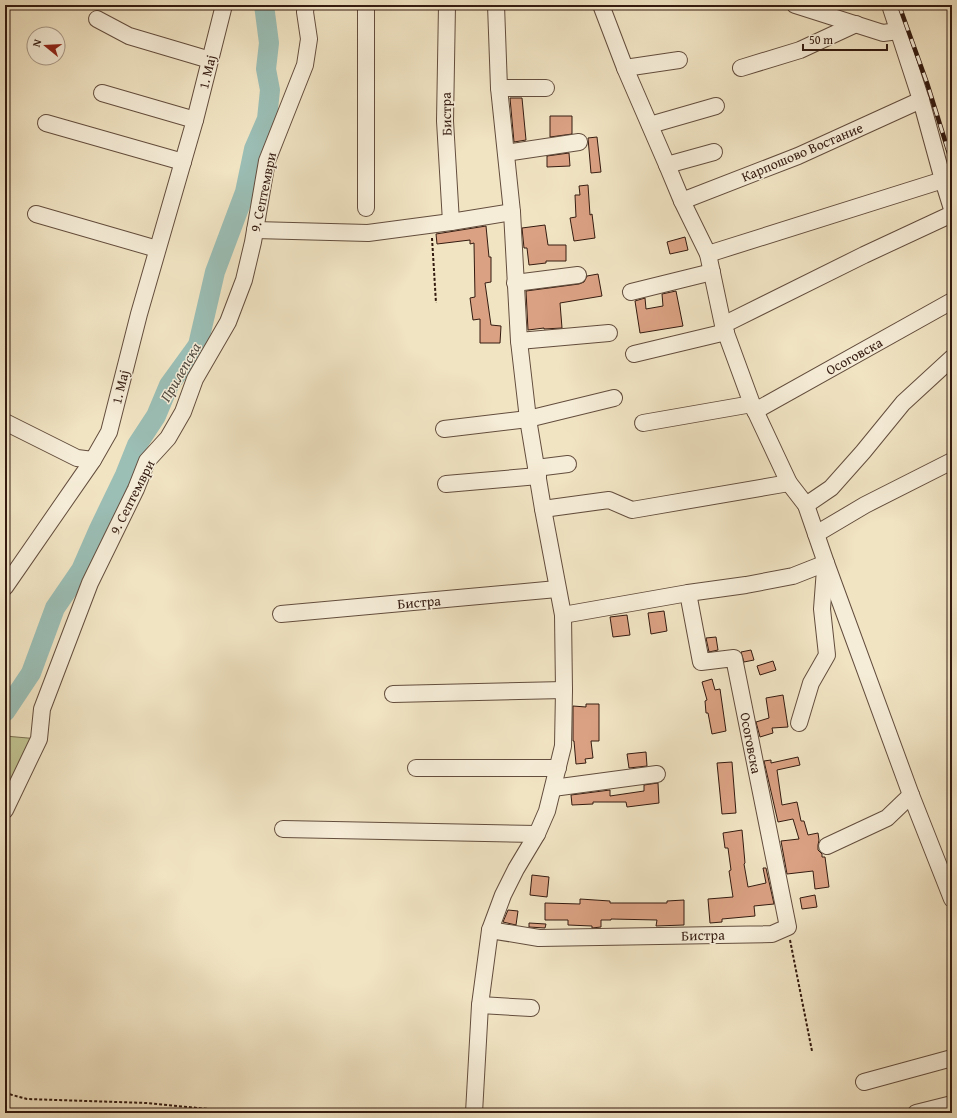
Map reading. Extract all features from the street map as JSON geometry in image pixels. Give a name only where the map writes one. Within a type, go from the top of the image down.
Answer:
[{"type":"street","name":"1. Мај","points":[[8,578],[93,460],[108,432],[157,249],[195,120],[224,5]]},
{"type":"street","name":"9. Септември","points":[[5,810],[38,738],[42,709],[90,583],[147,462],[168,438],[183,412],[195,379],[228,322],[244,280],[255,230],[267,161],[306,65],[309,39],[305,12],[306,5]]},
{"type":"street","points":[[366,5],[366,208]]},
{"type":"street","name":"Бистра","points":[[447,5],[445,121],[451,222]]},
{"type":"street","points":[[474,1113],[480,1005],[490,930],[503,895],[516,869],[537,834],[547,811],[563,746],[563,615],[557,589],[528,419],[519,341],[512,212],[498,88],[496,5]]},
{"type":"street","points":[[601,5],[625,68],[682,201],[708,254],[724,329],[754,407],[789,483],[806,505],[911,795],[952,899]]},
{"type":"street","points":[[795,5],[883,33],[898,31]]},
{"type":"street","points":[[890,5],[921,100],[952,209]]},
{"type":"street","points":[[97,19],[129,36],[210,60]]},
{"type":"street","points":[[741,68],[800,50],[856,24]]},
{"type":"street","points":[[625,68],[679,60]]},
{"type":"street","points":[[498,88],[546,88]]},
{"type":"street","points":[[102,93],[195,120]]},
{"type":"street","name":"Карпошово Востание","points":[[682,201],[798,156],[921,100]]},
{"type":"street","points":[[650,125],[716,106]]},
{"type":"street","points":[[46,123],[183,162]]},
{"type":"street","points":[[506,153],[579,142]]},
{"type":"street","points":[[667,165],[714,152]]},
{"type":"street","points":[[708,254],[943,180]]},
{"type":"street","points":[[255,230],[368,233],[432,225],[512,212]]},
{"type":"street","points":[[36,214],[157,249]]},
{"type":"street","points":[[634,354],[724,329],[864,254],[952,214]]},
{"type":"street","points":[[631,292],[712,272]]},
{"type":"street","points":[[515,283],[578,275]]},
{"type":"street","name":"Осоговска","points":[[643,424],[754,407],[952,301]]},
{"type":"street","points":[[519,341],[609,333]]},
{"type":"street","points":[[806,505],[831,488],[903,403],[952,358]]},
{"type":"street","points":[[444,429],[528,419],[614,398]]},
{"type":"street","points":[[5,422],[77,458],[93,460]]},
{"type":"street","points":[[816,534],[865,504],[952,461]]},
{"type":"street","points":[[446,484],[537,472],[568,464]]},
{"type":"street","points":[[543,509],[608,500],[632,510],[789,483]]},
{"type":"street","points":[[563,615],[793,576],[826,563]]},
{"type":"street","points":[[799,723],[811,683],[827,655],[822,609],[826,563]]},
{"type":"street","name":"Бистра","points":[[281,614],[557,589]]},
{"type":"street","name":"Осоговска","points":[[688,594],[701,662],[734,658],[788,927]]},
{"type":"street","points":[[393,694],[564,690]]},
{"type":"street","points":[[416,768],[558,768]]},
{"type":"street","points":[[553,788],[657,774]]},
{"type":"street","points":[[827,846],[887,818],[911,795]]},
{"type":"street","points":[[283,829],[537,834]]},
{"type":"street","name":"Бистра","points":[[490,930],[538,938],[772,934],[788,927]]},
{"type":"street","points":[[480,1005],[531,1008]]},
{"type":"street","points":[[864,1082],[952,1058]]},
{"type":"street","points":[[916,1113],[952,1104]]},
{"type":"path","points":[[432,225],[436,303]]},
{"type":"path","points":[[788,927],[812,1051]]},
{"type":"path","points":[[5,1093],[27,1100],[147,1103],[249,1113]]},
{"type":"green space","points":[[5,736],[39,739],[5,810]]},
{"type":"building","points":[[510,98],[522,98],[526,140],[514,142]]},
{"type":"building","points":[[550,116],[572,116],[572,134],[550,137]]},
{"type":"building","points":[[597,137],[601,172],[591,173],[588,138]]},
{"type":"building","points":[[569,153],[570,166],[547,167],[547,156]]},
{"type":"building","points":[[588,185],[590,215],[592,214],[595,238],[574,241],[570,218],[576,217],[575,195],[580,195],[579,186]]},
{"type":"building","points":[[545,225],[548,245],[566,245],[566,261],[546,261],[546,263],[529,265],[527,248],[524,248],[522,228]]},
{"type":"building","points":[[486,226],[489,257],[491,257],[491,282],[485,283],[491,325],[501,326],[500,343],[480,343],[480,319],[473,320],[470,298],[475,297],[474,243],[470,244],[470,240],[437,244],[436,234]]},
{"type":"building","points":[[685,237],[688,250],[670,254],[667,242]]},
{"type":"building","points":[[598,274],[602,296],[560,303],[562,328],[528,330],[526,291],[579,284],[584,282],[587,276]]},
{"type":"building","points":[[676,291],[683,326],[640,333],[635,301],[645,298],[646,309],[663,306],[662,294]]},
{"type":"building","points":[[664,611],[667,631],[651,634],[648,613]]},
{"type":"building","points":[[627,615],[630,635],[613,637],[610,617]]},
{"type":"building","points":[[716,637],[718,650],[709,652],[706,638]]},
{"type":"building","points":[[751,650],[754,660],[744,662],[741,652]]},
{"type":"building","points":[[773,661],[776,670],[760,675],[757,666]]},
{"type":"building","points":[[712,679],[715,690],[720,689],[726,731],[712,734],[708,713],[706,713],[705,701],[707,700],[702,682]]},
{"type":"building","points":[[783,695],[788,727],[772,728],[773,733],[760,737],[756,722],[769,718],[766,698]]},
{"type":"building","points":[[586,704],[599,704],[599,741],[591,741],[593,758],[585,759],[586,763],[576,764],[573,741],[573,706],[586,707]]},
{"type":"building","points":[[646,752],[647,766],[629,768],[627,754]]},
{"type":"building","points":[[798,757],[800,765],[777,770],[782,805],[797,802],[801,821],[804,821],[808,835],[818,833],[818,850],[822,854],[822,857],[825,857],[829,887],[815,889],[813,871],[787,874],[781,841],[799,839],[793,819],[778,822],[764,761],[771,760],[771,763]]},
{"type":"building","points":[[732,762],[736,813],[722,814],[717,763]]},
{"type":"building","points":[[658,783],[659,803],[627,807],[626,802],[593,802],[593,804],[572,805],[571,795],[610,790],[610,796],[644,791],[644,785]]},
{"type":"building","points":[[742,830],[744,864],[748,887],[766,883],[763,868],[766,868],[774,904],[754,906],[755,916],[722,919],[722,922],[710,923],[708,899],[733,897],[729,871],[731,870],[728,848],[725,848],[723,833]]},
{"type":"building","points":[[532,875],[549,877],[547,897],[530,895]]},
{"type":"building","points":[[815,895],[817,907],[802,909],[800,898]]},
{"type":"building","points":[[580,899],[610,901],[610,903],[667,903],[667,901],[684,900],[684,925],[656,926],[657,920],[611,919],[601,920],[601,927],[592,928],[592,926],[568,925],[568,920],[545,920],[545,903],[580,904]]},
{"type":"building","points":[[508,910],[518,911],[516,925],[503,922]]},
{"type":"building","points":[[529,923],[546,924],[545,928],[529,927]]},
{"type":"waterway","name":"Прилепска","points":[[5,712],[31,673],[55,608],[81,570],[125,475],[137,445],[156,416],[169,385],[198,345],[215,272],[245,192],[254,149],[267,119],[270,90],[266,69],[269,43],[264,5]]},
{"type":"railway","points":[[899,5],[927,83],[952,163]]}]
